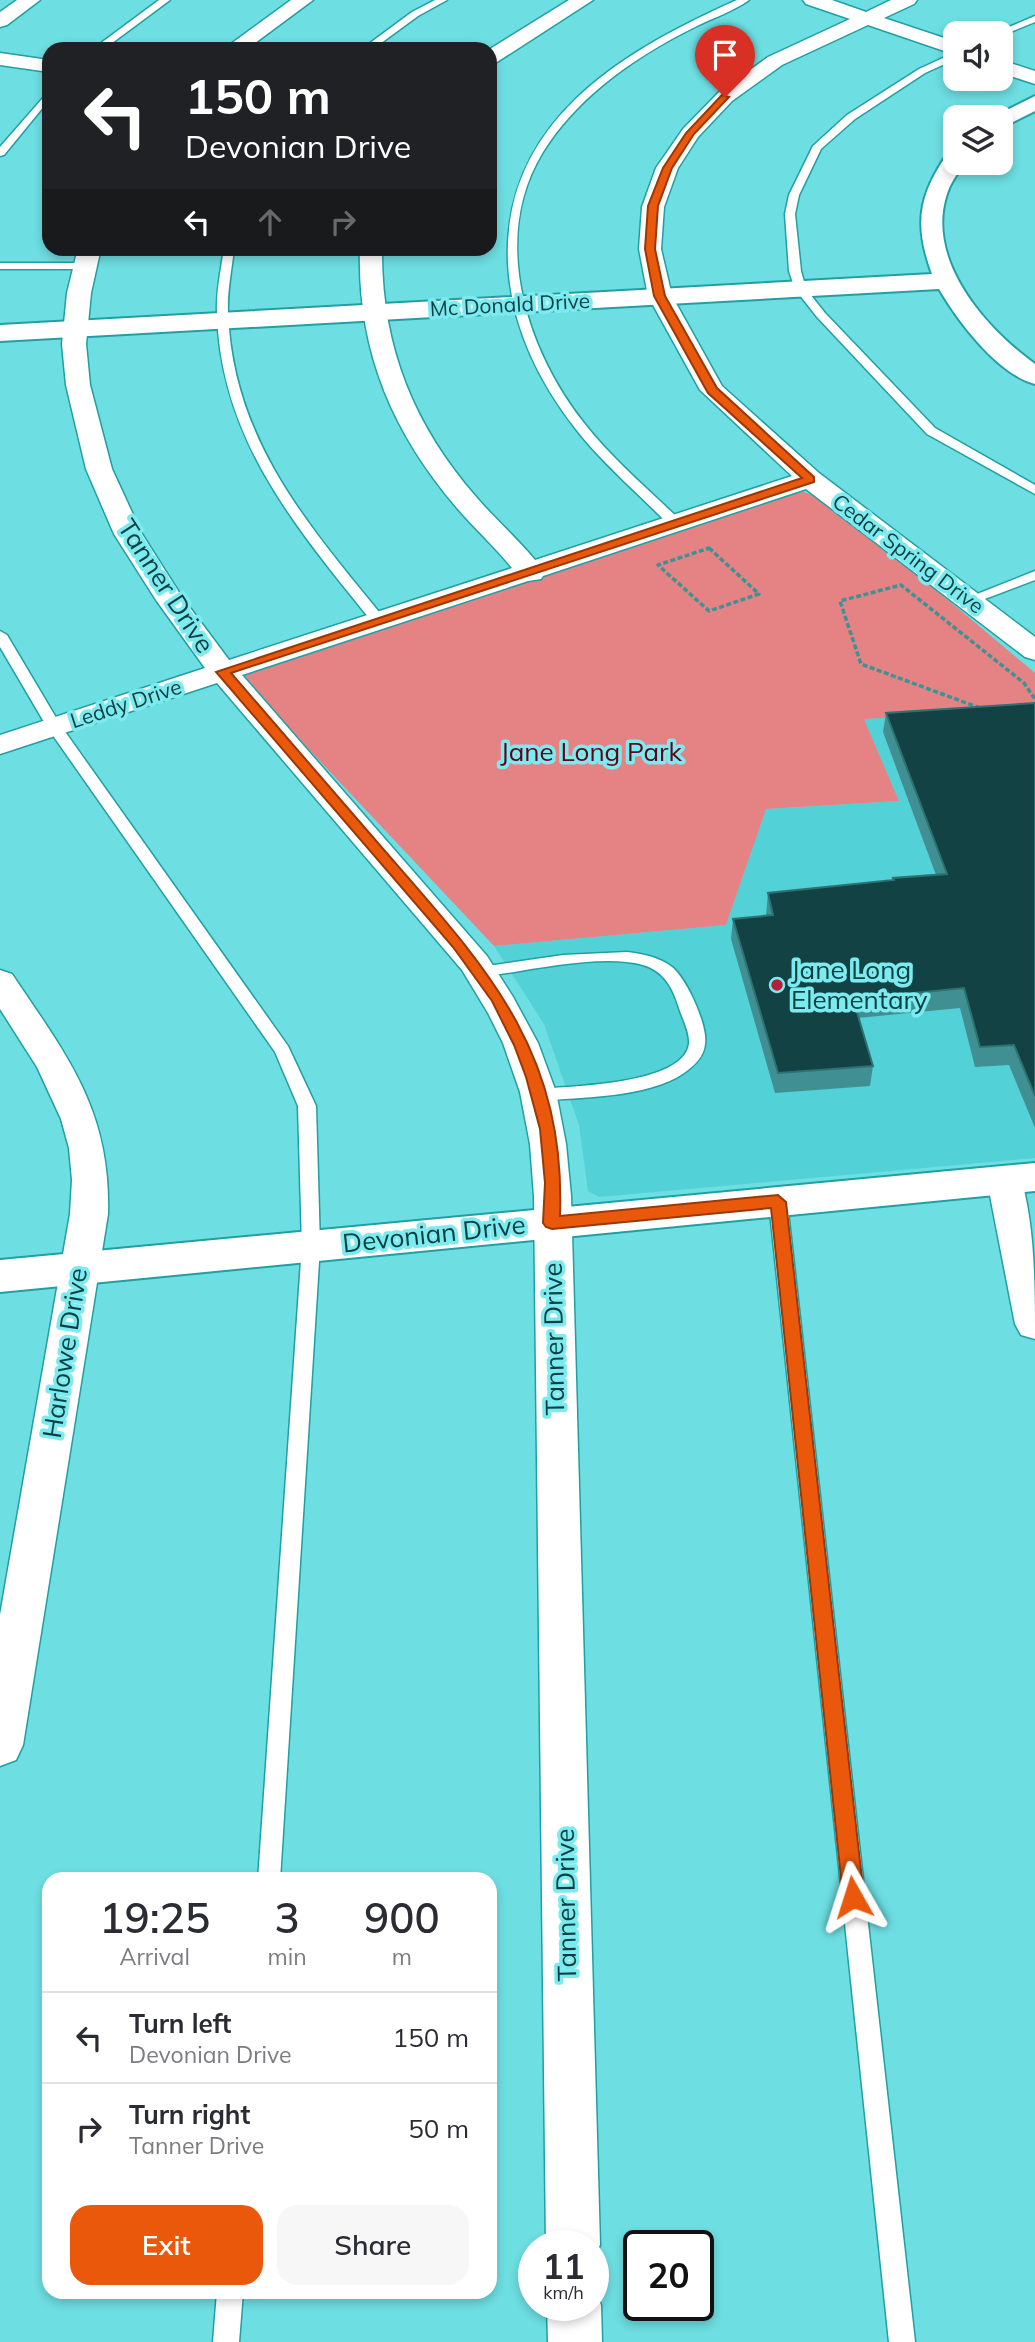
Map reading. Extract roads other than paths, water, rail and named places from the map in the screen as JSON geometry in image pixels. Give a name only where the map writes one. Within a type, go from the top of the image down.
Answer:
[{"type":"street","points":[[0,21],[30,0]]},
{"type":"street","points":[[244,42],[303,0]]},
{"type":"street","points":[[497,53],[543,22],[583,0]]},
{"type":"street","points":[[813,0],[943,45]]},
{"type":"street","name":"Cedar Spring Drive","points":[[907,0],[775,61],[725,97],[690,133],[667,168],[653,206],[650,249],[660,296],[712,390],[810,479],[1035,650]]},
{"type":"street","points":[[0,59],[42,65]]},
{"type":"street","points":[[1013,70],[1035,78]]},
{"type":"street","points":[[1013,114],[1035,102]]},
{"type":"street","points":[[943,174],[934,194],[930,224],[932,246],[944,281],[970,316],[1004,352],[1035,376]]},
{"type":"street","points":[[370,256],[372,313],[385,365],[413,426],[464,499],[531,573]]},
{"type":"street","name":"Tanner Drive","points":[[88,257],[79,293],[74,344],[78,385],[93,453],[128,534],[158,583],[223,672],[458,944],[479,972],[498,999],[522,1045],[538,1095],[550,1147],[553,1183],[573,2230]]},
{"type":"street","name":"Mc Donald Drive","points":[[0,333],[944,281]]},
{"type":"street","name":"Leddy Drive","points":[[0,745],[531,573],[810,479]]},
{"type":"street","name":"Harlowe Drive","points":[[0,982],[67,1086],[85,1133],[91,1171],[90,1209],[0,1745]]},
{"type":"street","points":[[1020,1179],[1035,1324]]},
{"type":"street","name":"Devonian Drive","points":[[0,1276],[1020,1179]]},
{"type":"street","points":[[574,2321],[575,2342]]},
{"type":"lane","points":[[108,42],[165,0]]},
{"type":"lane","points":[[377,42],[415,14],[442,0]]},
{"type":"lane","points":[[676,524],[578,424],[553,386],[525,329],[517,304],[512,247],[517,208],[537,153],[568,113],[605,79],[696,21],[744,0]]},
{"type":"lane","points":[[1013,28],[1035,19]]},
{"type":"lane","points":[[943,61],[922,71],[851,117],[817,148],[794,195],[790,214],[795,271],[801,289],[821,315],[931,431],[1035,490]]},
{"type":"lane","points":[[0,153],[42,102]]},
{"type":"lane","points":[[228,256],[222,321],[229,369],[250,435],[288,506],[379,621]]},
{"type":"lane","points":[[0,267],[88,257]]},
{"type":"lane","points":[[968,600],[1035,575]]},
{"type":"lane","points":[[0,635],[54,727],[282,1050],[307,1106],[311,1246],[270,1872]]},
{"type":"lane","points":[[479,972],[610,957],[645,960],[668,971],[683,988],[697,1045],[690,1062],[672,1075],[642,1084],[538,1095]]},
{"type":"lane","points":[[778,1202],[902,2342]]},
{"type":"lane","points":[[226,2342],[229,2299]]},
{"type":"place","name":"Jane Long Elementary","points":[[777,985]]},
{"type":"park label","name":"Jane Long Park","points":[[591,752]]}]
